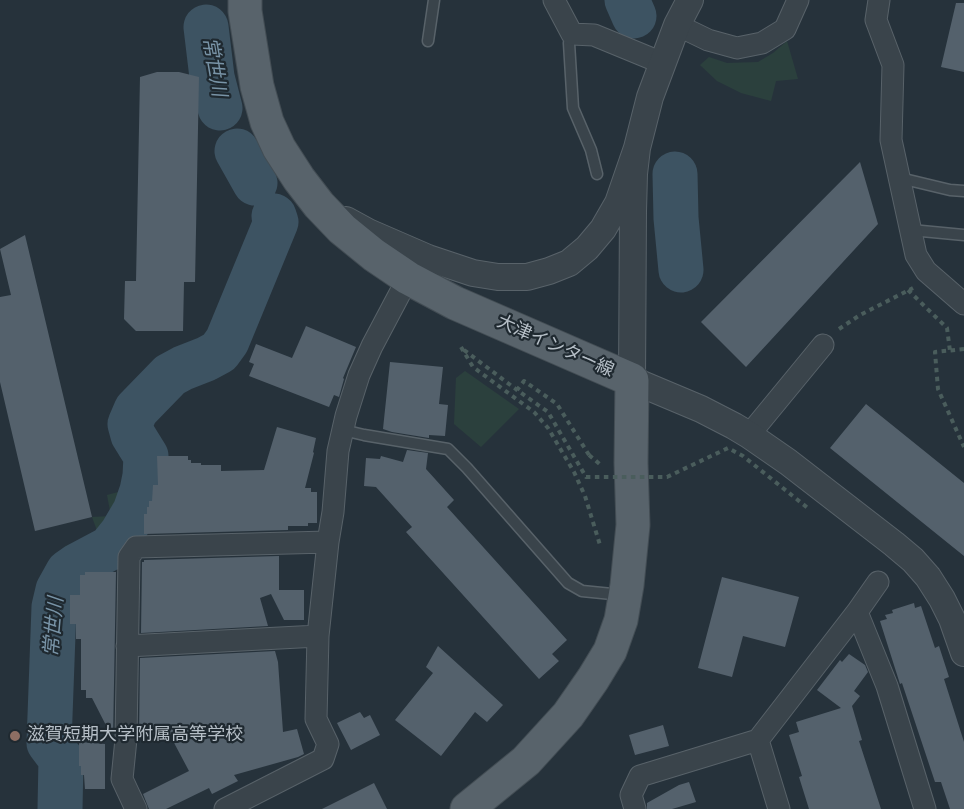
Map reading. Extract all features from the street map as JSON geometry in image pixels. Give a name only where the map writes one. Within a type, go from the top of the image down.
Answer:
[{"type":"main road","name":"大津インター線","points":[[244,0],[257,86],[267,122],[279,148],[299,179],[342,229],[374,255],[408,278],[455,303],[632,380],[633,525],[621,620],[610,651],[568,715],[526,761],[467,809]]},
{"type":"street","points":[[554,0],[572,34],[594,35],[662,63]]},
{"type":"street","points":[[319,205],[368,232],[428,258],[498,278],[527,278],[569,263],[587,248],[603,229],[618,203],[662,63],[690,0]]},
{"type":"street","points":[[677,25],[708,40],[737,48],[753,45],[762,43],[785,29],[798,0]]},
{"type":"street","points":[[879,0],[876,20],[893,65],[891,140],[916,255],[926,271],[964,304]]},
{"type":"street","points":[[637,148],[633,211],[632,380],[701,410],[749,435],[788,462],[913,560],[928,577],[942,599],[964,654]]},
{"type":"street","points":[[225,809],[323,759],[328,744],[316,720],[318,636],[338,451],[359,375],[408,278]]},
{"type":"street","points":[[749,435],[823,345]]},
{"type":"street","points":[[136,809],[122,779],[126,739],[129,557],[136,547],[328,542]]},
{"type":"street","points":[[635,809],[631,795],[639,776],[758,740],[878,582]]},
{"type":"street","points":[[857,612],[887,686],[925,809]]},
{"type":"street","points":[[127,646],[318,636]]},
{"type":"street","points":[[758,740],[779,809]]},
{"type":"lane","points":[[428,41],[434,0]]},
{"type":"lane","points":[[572,34],[570,43],[573,108],[591,150],[597,174]]},
{"type":"lane","points":[[900,178],[964,191]]},
{"type":"lane","points":[[911,230],[964,235]]},
{"type":"lane","points":[[343,430],[448,449],[568,583],[582,591],[625,595]]},
{"type":"path","points":[[823,345],[842,326],[921,284]]},
{"type":"path","points":[[908,290],[947,328],[950,351]]},
{"type":"path","points":[[600,545],[585,496],[574,472],[548,428],[534,412],[472,367],[461,347],[478,362],[548,412],[586,477],[667,477],[728,448],[743,456],[808,509]]},
{"type":"path","points":[[964,349],[934,352],[938,389],[964,447]]},
{"type":"path","points":[[517,390],[524,381],[557,405],[589,455],[602,466]]},
{"type":"green space","points":[[787,41],[798,79],[776,81],[771,101],[741,93],[717,81],[700,65],[709,57],[727,63],[758,62]]},
{"type":"green space","points":[[465,371],[519,409],[481,447],[454,424],[456,378]]},
{"type":"green space","points":[[141,486],[117,534],[102,550],[70,565],[65,546],[99,536],[92,517],[111,516],[107,495]]},
{"type":"building","points":[[956,3],[964,3],[964,72],[941,67]]},
{"type":"building","points":[[157,72],[179,72],[199,77],[195,282],[184,282],[183,331],[136,331],[124,319],[125,281],[136,281],[140,77]]},
{"type":"building","points":[[860,162],[878,224],[746,367],[701,322]]},
{"type":"building","points":[[25,235],[92,517],[35,531],[0,382],[0,297],[11,295],[0,249]]},
{"type":"building","points":[[306,326],[356,347],[343,378],[339,397],[334,395],[329,407],[249,376],[254,364],[249,362],[256,344],[292,358]]},
{"type":"building","points":[[390,362],[443,367],[439,404],[448,405],[445,436],[429,435],[429,438],[383,429]]},
{"type":"building","points":[[866,404],[964,483],[964,556],[830,448]]},
{"type":"building","points":[[277,427],[316,438],[305,488],[311,488],[311,492],[317,492],[317,523],[308,523],[308,526],[288,526],[288,530],[144,534],[144,514],[147,514],[149,501],[152,501],[153,485],[158,485],[157,456],[188,456],[191,463],[221,465],[221,471],[264,470]]},
{"type":"building","points":[[407,450],[428,453],[426,469],[454,500],[447,507],[567,640],[552,654],[559,661],[539,679],[406,532],[412,527],[376,487],[364,486],[366,458],[380,459],[381,456],[403,462]]},
{"type":"building","points":[[279,556],[279,590],[304,590],[304,620],[284,620],[271,594],[260,598],[268,626],[141,633],[142,562],[144,560]]},
{"type":"building","points":[[85,572],[116,572],[113,739],[92,698],[86,698],[86,690],[81,690],[81,639],[76,639],[76,624],[70,624],[70,595],[80,595],[80,575],[85,575]]},
{"type":"building","points":[[722,577],[799,597],[785,647],[743,636],[732,677],[698,668]]},
{"type":"building","points":[[914,603],[915,608],[921,606],[935,648],[939,646],[949,677],[944,679],[964,742],[964,809],[950,809],[941,782],[935,782],[880,621],[887,619],[885,615],[893,613],[892,610]]},
{"type":"building","points":[[438,646],[503,705],[487,722],[475,712],[441,756],[395,720],[433,673],[426,667]]},
{"type":"building","points":[[275,651],[278,662],[283,732],[297,729],[304,754],[234,775],[238,781],[212,794],[209,788],[166,809],[149,809],[143,794],[189,771],[172,739],[139,739],[140,658]]},
{"type":"building","points":[[849,654],[865,665],[868,672],[854,691],[860,696],[852,706],[862,740],[859,741],[881,809],[809,809],[799,777],[802,776],[789,735],[799,732],[796,722],[841,708],[817,690],[840,660],[842,662]]},
{"type":"building","points":[[360,712],[364,718],[370,715],[380,735],[351,750],[337,723]]},
{"type":"building","points":[[663,725],[669,746],[635,755],[629,735]]},
{"type":"building","points":[[79,742],[105,744],[105,789],[85,789],[84,775],[81,775],[81,766],[79,766]]},
{"type":"building","points":[[689,782],[696,802],[672,809],[647,809],[647,803]]},
{"type":"building","points":[[374,783],[387,809],[322,809]]},
{"type":"waterway","points":[[627,0],[634,16]]},
{"type":"waterway","name":"常世川","points":[[206,27],[212,77],[220,108]]},
{"type":"waterway","name":"常世川","points":[[237,151],[255,183]]},
{"type":"waterway","points":[[675,174],[681,270]]},
{"type":"waterway","name":"常世川","points":[[60,809],[61,759],[49,743],[54,607],[58,590],[68,572],[110,548],[135,511],[142,491],[146,456],[133,435],[130,424],[136,410],[170,375],[219,352],[227,341],[276,222],[274,216]]},
{"type":"place","name":"滋賀短期大学附属高等学校","points":[[15,736]]}]
